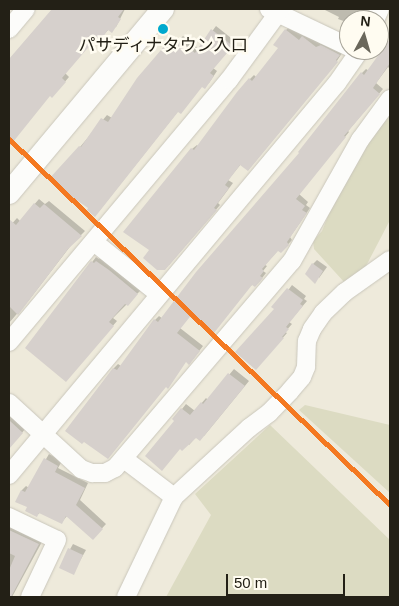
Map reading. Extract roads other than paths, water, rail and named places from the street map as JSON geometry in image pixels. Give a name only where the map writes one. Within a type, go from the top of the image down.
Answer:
[{"type":"street","points":[[9,29],[26,9]]},
{"type":"street","points":[[9,193],[163,9]]},
{"type":"street","points":[[9,342],[229,80],[276,10],[339,42]]},
{"type":"street","points":[[9,475],[42,432],[337,83],[350,60]]},
{"type":"street","points":[[9,403],[81,469],[92,473],[105,473],[124,459],[292,261],[360,140],[390,99]]},
{"type":"street","points":[[94,242],[159,294]]},
{"type":"street","points":[[126,597],[174,497],[249,428],[269,413],[290,391],[302,377],[306,367],[307,341],[312,329],[323,313],[345,292],[390,260]]},
{"type":"street","points":[[124,459],[174,497]]},
{"type":"street","points":[[9,517],[57,540],[30,597]]},
{"type":"place","name":"パサディナタウン入口","points":[[163,29]]}]
